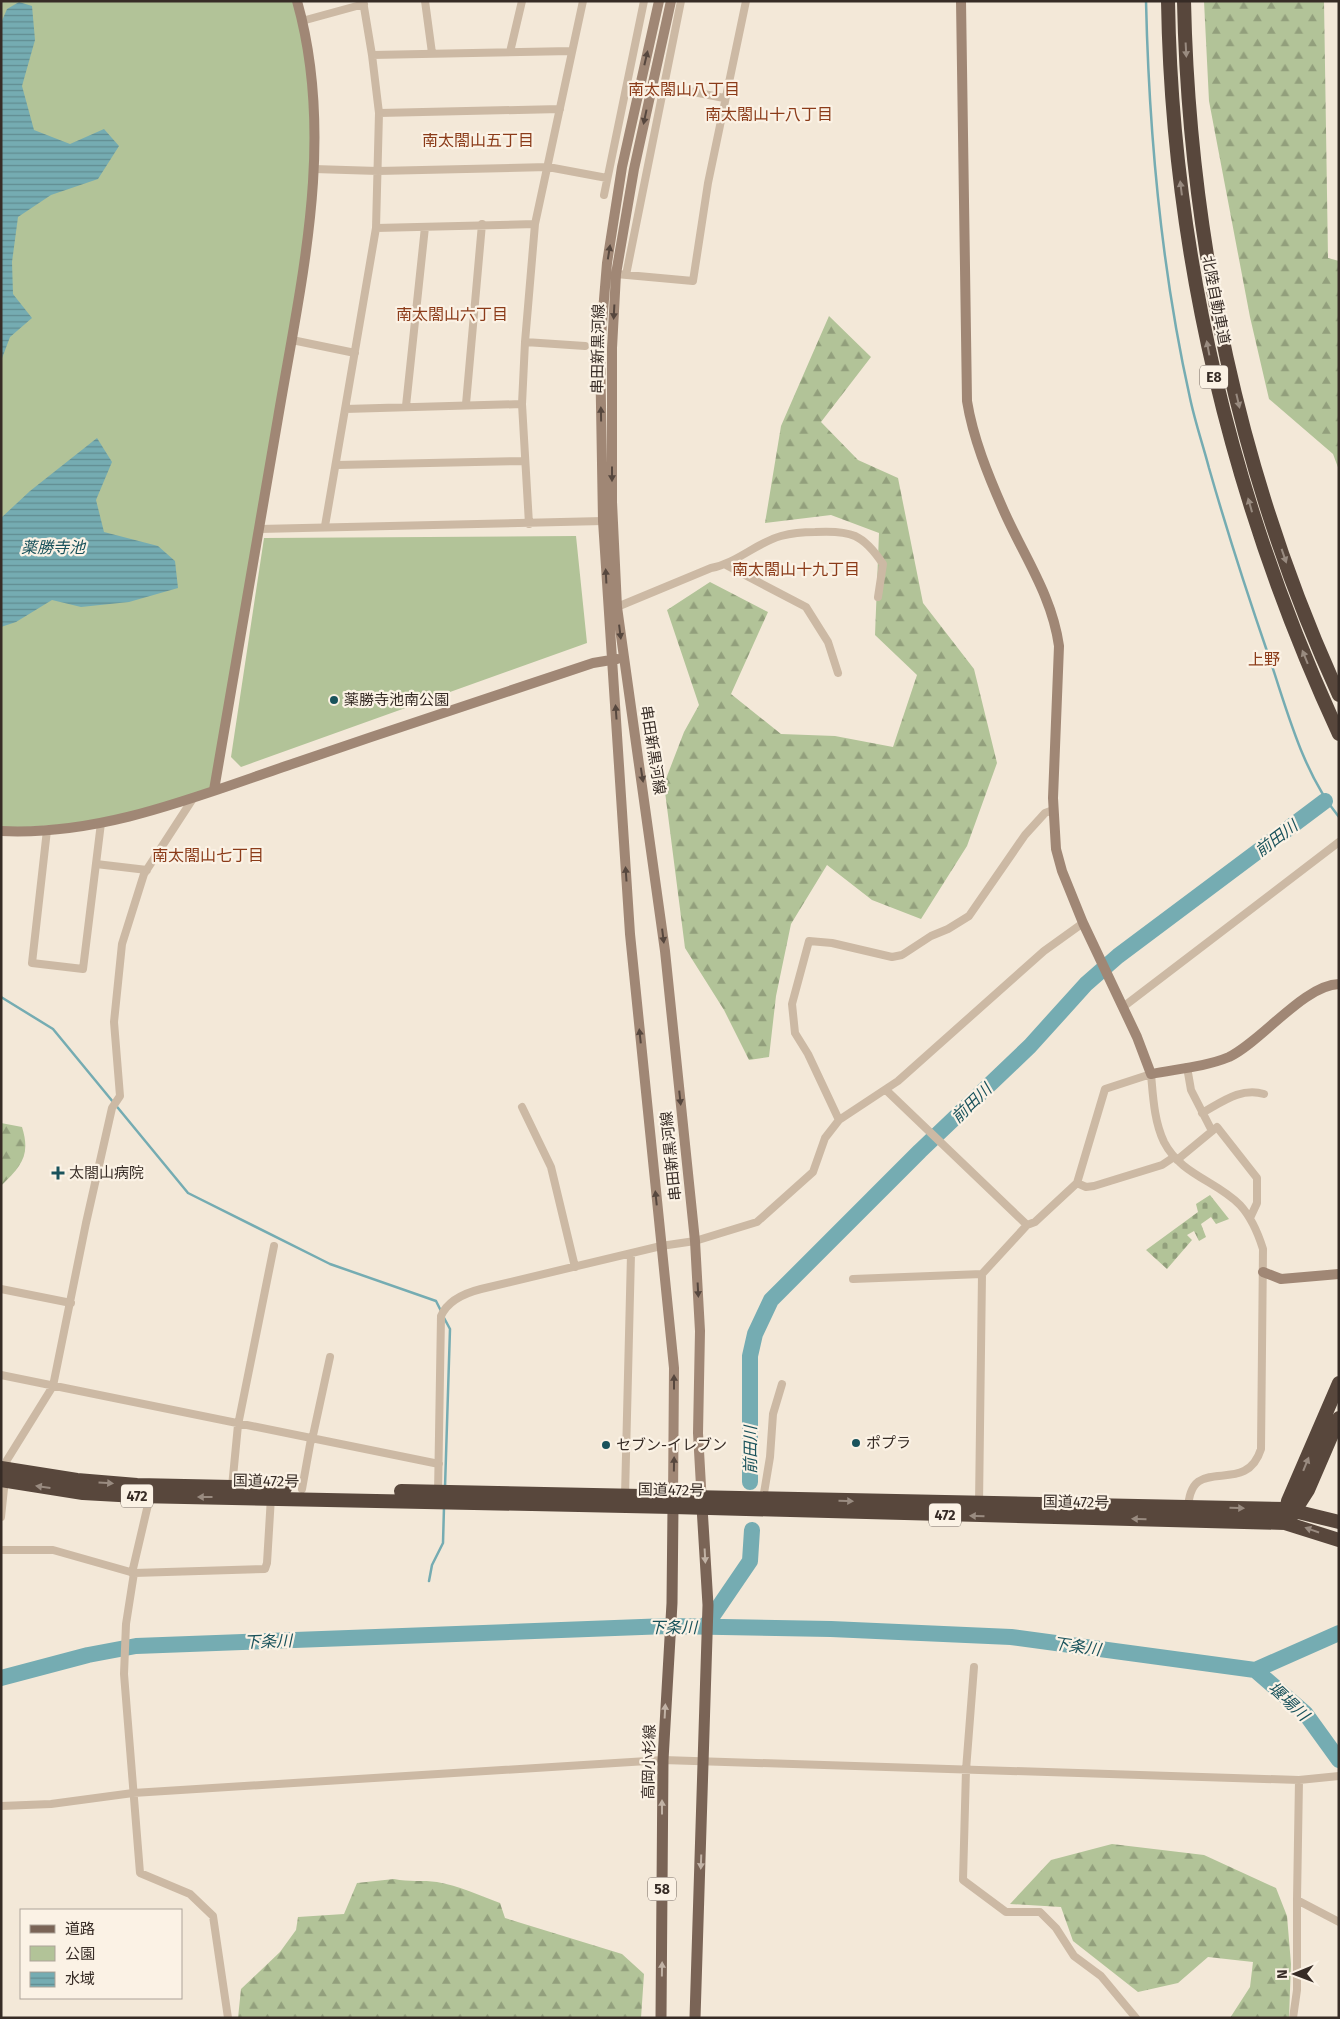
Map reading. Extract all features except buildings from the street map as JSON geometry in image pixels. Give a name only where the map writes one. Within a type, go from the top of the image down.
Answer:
[{"type":"highway","name":"北陸自動車道","points":[[1168,1],[1171,80],[1181,191],[1199,305],[1210,360],[1255,523],[1317,688],[1339,734]]},
{"type":"highway","name":"北陸自動車道","points":[[1184,1],[1188,89],[1198,188],[1208,263],[1227,357],[1240,413],[1271,518],[1296,589],[1339,695]]},
{"type":"highway","points":[[1317,688],[1339,742]]},
{"type":"highway","points":[[1285,1523],[1339,1383]]},
{"type":"highway","points":[[1291,1510],[1308,1490],[1339,1418]]},
{"type":"highway","name":"国道472号","points":[[3,1474],[83,1493],[150,1496],[625,1496],[673,1502]]},
{"type":"highway","name":"国道472号","points":[[3,1474],[94,1482],[438,1496],[1188,1514],[1291,1510],[1339,1522]]},
{"type":"highway","name":"国道472号","points":[[702,1502],[762,1499],[979,1504],[1188,1514],[1285,1523],[1339,1540]]},
{"type":"main road","points":[[214,790],[292,340],[310,222],[314,169],[314,123],[302,21],[297,1]]},
{"type":"main road","name":"串田新黒河線","points":[[659,1],[622,167],[607,263],[600,348],[603,521],[618,659],[644,788],[665,951],[696,1241],[700,1331],[698,1433],[702,1502]]},
{"type":"main road","name":"串田新黒河線","points":[[671,1],[634,169],[612,348],[612,425],[618,659],[630,934],[674,1368],[673,1502]]},
{"type":"main road","points":[[961,1],[967,401],[971,427],[1003,510],[1037,575],[1056,624],[1060,646],[1053,810],[1056,849],[1062,871],[1083,924],[1138,1038],[1150,1074],[1212,1063],[1230,1056],[1313,992],[1339,984]]},
{"type":"main road","points":[[1,831],[47,830],[101,823],[194,797],[593,663],[618,659]]},
{"type":"main road","points":[[1263,1272],[1281,1279],[1339,1274]]},
{"type":"main road","name":"高岡小杉線","points":[[661,2018],[663,1760],[672,1603],[673,1502]]},
{"type":"main road","points":[[695,2018],[705,1760],[708,1604],[702,1502]]},
{"type":"street","points":[[425,1],[432,53]]},
{"type":"street","points":[[510,52],[522,1]]},
{"type":"street","points":[[529,524],[522,404],[535,224],[583,1]]},
{"type":"street","points":[[604,194],[644,1]]},
{"type":"street","points":[[682,1],[621,275],[694,281],[708,183],[724,98],[746,1]]},
{"type":"street","points":[[302,21],[363,3],[379,113],[376,228],[337,465],[325,526]]},
{"type":"street","points":[[372,55],[571,51]]},
{"type":"street","points":[[663,86],[724,98]]},
{"type":"street","points":[[379,113],[560,109]]},
{"type":"street","points":[[314,169],[378,170],[548,167],[607,178]]},
{"type":"street","points":[[466,404],[482,224]]},
{"type":"street","points":[[376,228],[535,224]]},
{"type":"street","points":[[406,406],[425,227]]},
{"type":"street","points":[[292,340],[355,353]]},
{"type":"street","points":[[525,342],[585,346]]},
{"type":"street","points":[[346,409],[466,404],[522,404]]},
{"type":"street","points":[[337,465],[525,461]]},
{"type":"street","points":[[260,529],[603,521]]},
{"type":"street","points":[[617,607],[711,568],[726,565],[780,536],[802,532],[839,531],[851,533],[872,547],[883,564],[878,597]]},
{"type":"street","points":[[726,565],[806,608],[828,642],[838,673]]},
{"type":"street","points":[[1,1517],[3,1474],[7,1460],[53,1386],[112,1108],[120,1096],[114,1022],[122,944],[147,870],[194,797]]},
{"type":"street","points":[[839,1120],[808,1054],[795,1032],[792,1004],[809,941],[832,943],[892,957],[902,955],[931,936],[948,929],[969,916],[1025,835],[1044,813],[1053,810]]},
{"type":"street","points":[[47,830],[32,963],[84,969],[101,823]]},
{"type":"street","points":[[1123,1007],[1339,842]]},
{"type":"street","points":[[96,864],[147,870]]},
{"type":"street","points":[[438,1496],[441,1316],[443,1310],[465,1294],[661,1246],[696,1241],[757,1222],[813,1172],[825,1138],[839,1120],[886,1090],[1044,951],[1083,924]]},
{"type":"street","points":[[1187,1067],[1191,1090],[1212,1131]]},
{"type":"street","points":[[979,1504],[982,1274],[1027,1225],[1035,1222],[1077,1183],[1105,1088],[1150,1074],[1157,1121],[1164,1142],[1176,1158],[1194,1175],[1239,1204],[1250,1218],[1258,1233],[1263,1249],[1261,1440],[1258,1458],[1254,1465],[1243,1472],[1199,1480],[1191,1489],[1188,1514]]},
{"type":"street","points":[[886,1090],[1027,1225]]},
{"type":"street","points":[[1202,1113],[1232,1095],[1259,1092],[1264,1094]]},
{"type":"street","points":[[522,1108],[551,1167],[575,1267]]},
{"type":"street","points":[[1077,1183],[1086,1187],[1094,1186],[1162,1164],[1176,1158],[1217,1126],[1257,1178],[1257,1203],[1250,1218]]},
{"type":"street","points":[[232,1487],[238,1425],[274,1246]]},
{"type":"street","points":[[625,1496],[631,1254]]},
{"type":"street","points":[[853,1280],[982,1274]]},
{"type":"street","points":[[1,1289],[70,1302]]},
{"type":"street","points":[[302,1489],[330,1356]]},
{"type":"street","points":[[1,1375],[311,1440],[439,1464]]},
{"type":"street","points":[[762,1499],[770,1457],[773,1414],[782,1384]]},
{"type":"street","points":[[150,1496],[133,1573],[126,1624],[124,1674],[140,1873],[190,1894],[213,1916],[228,2018]]},
{"type":"street","points":[[1,1550],[53,1550],[133,1573],[264,1569],[267,1562],[271,1497]]},
{"type":"street","points":[[974,1667],[966,1770],[963,1880],[1006,1912],[1040,1912],[1056,1928],[1074,1956],[1101,1976],[1136,2018]]},
{"type":"street","points":[[1,1806],[51,1804],[133,1793],[663,1760],[1299,1780],[1335,1777]]},
{"type":"street","points":[[1293,2018],[1298,1957],[1296,1929],[1299,1780]]},
{"type":"street","points":[[1297,1900],[1339,1922]]},
{"type":"green space","points":[[1,1],[297,1],[303,22],[315,174],[215,789],[111,821],[1,829]]},
{"type":"green space","points":[[1204,1],[1324,1],[1328,258],[1339,261],[1339,470],[1333,454],[1269,399],[1250,317],[1209,101]]},
{"type":"green space","points":[[829,316],[871,357],[821,422],[858,460],[898,478],[923,603],[974,669],[997,763],[967,846],[921,919],[872,900],[827,865],[791,924],[776,996],[769,1057],[749,1060],[724,1010],[685,948],[664,784],[684,732],[699,705],[667,610],[710,582],[768,612],[731,694],[781,734],[835,736],[893,747],[917,675],[875,635],[879,533],[831,515],[765,523],[781,426]]},
{"type":"green space","name":"薬勝寺池南公園","points":[[576,536],[587,643],[241,767],[231,757],[264,538]]},
{"type":"green space","points":[[1,1123],[22,1127],[25,1137],[25,1153],[19,1166],[1,1186]]},
{"type":"green space","points":[[1210,1195],[1229,1219],[1216,1224],[1211,1217],[1201,1224],[1206,1237],[1199,1241],[1194,1231],[1187,1235],[1192,1240],[1167,1269],[1146,1250],[1198,1212],[1196,1204]]},
{"type":"green space","points":[[1112,1844],[1204,1855],[1276,1888],[1287,1916],[1291,1964],[1289,2018],[1230,2018],[1250,1987],[1253,1962],[1208,1957],[1178,1983],[1138,1992],[1073,1941],[1061,1907],[1010,1904],[1051,1860]]},
{"type":"green space","points":[[394,1879],[437,1882],[461,1888],[500,1903],[505,1918],[622,1954],[644,1974],[641,2018],[238,2018],[241,1989],[280,1952],[296,1930],[298,1917],[344,1914],[357,1883]]},
{"type":"water","points":[[19,2],[32,6],[35,40],[22,86],[34,130],[70,144],[104,129],[119,146],[98,179],[51,195],[18,217],[12,262],[13,294],[32,318],[10,337],[1,361],[1,23],[7,9]]},
{"type":"water","name":"薬勝寺池","points":[[97,438],[112,462],[96,500],[104,532],[158,546],[175,561],[178,588],[129,602],[81,607],[52,600],[16,622],[1,627],[1,518],[30,491]]},
{"type":"waterway","points":[[1146,1],[1150,101],[1158,201],[1171,300],[1192,407],[1230,538],[1289,718],[1315,780],[1339,817]]},
{"type":"waterway","name":"前田川","points":[[750,1482],[750,1356],[755,1334],[771,1300],[920,1151],[1030,1046],[1086,984],[1118,956],[1325,801]]},
{"type":"waterway","points":[[1,997],[53,1029],[188,1193],[330,1264],[436,1301],[441,1311]]},
{"type":"waterway","points":[[443,1316],[450,1329],[445,1487]]},
{"type":"waterway","points":[[429,1581],[432,1565],[443,1543],[444,1507]]},
{"type":"waterway","name":"前田川","points":[[705,1627],[750,1561],[752,1530]]},
{"type":"waterway","name":"下条川","points":[[1,1678],[88,1655],[136,1646],[668,1626],[831,1629],[1011,1637],[1255,1670],[1339,1633]]},
{"type":"waterway","name":"堰場川","points":[[1255,1670],[1305,1713],[1339,1760]]},
{"type":"place","name":"薬勝寺池南公園","points":[[334,700]]},
{"type":"place","name":"太閤山病院","points":[[58,1173]]},
{"type":"place","name":"ポプラ","points":[[856,1443]]},
{"type":"place","name":"セブン-イレブン","points":[[606,1445]]},
{"type":"district","name":"南太閤山八丁目","points":[[684,89]]},
{"type":"district","name":"南太閤山十八丁目","points":[[769,114]]},
{"type":"district","name":"南太閤山五丁目","points":[[478,140]]},
{"type":"district","name":"南太閤山六丁目","points":[[452,314]]},
{"type":"district","name":"南太閤山十九丁目","points":[[796,569]]},
{"type":"district","name":"上野","points":[[1264,659]]},
{"type":"district","name":"南太閤山七丁目","points":[[208,855]]}]
